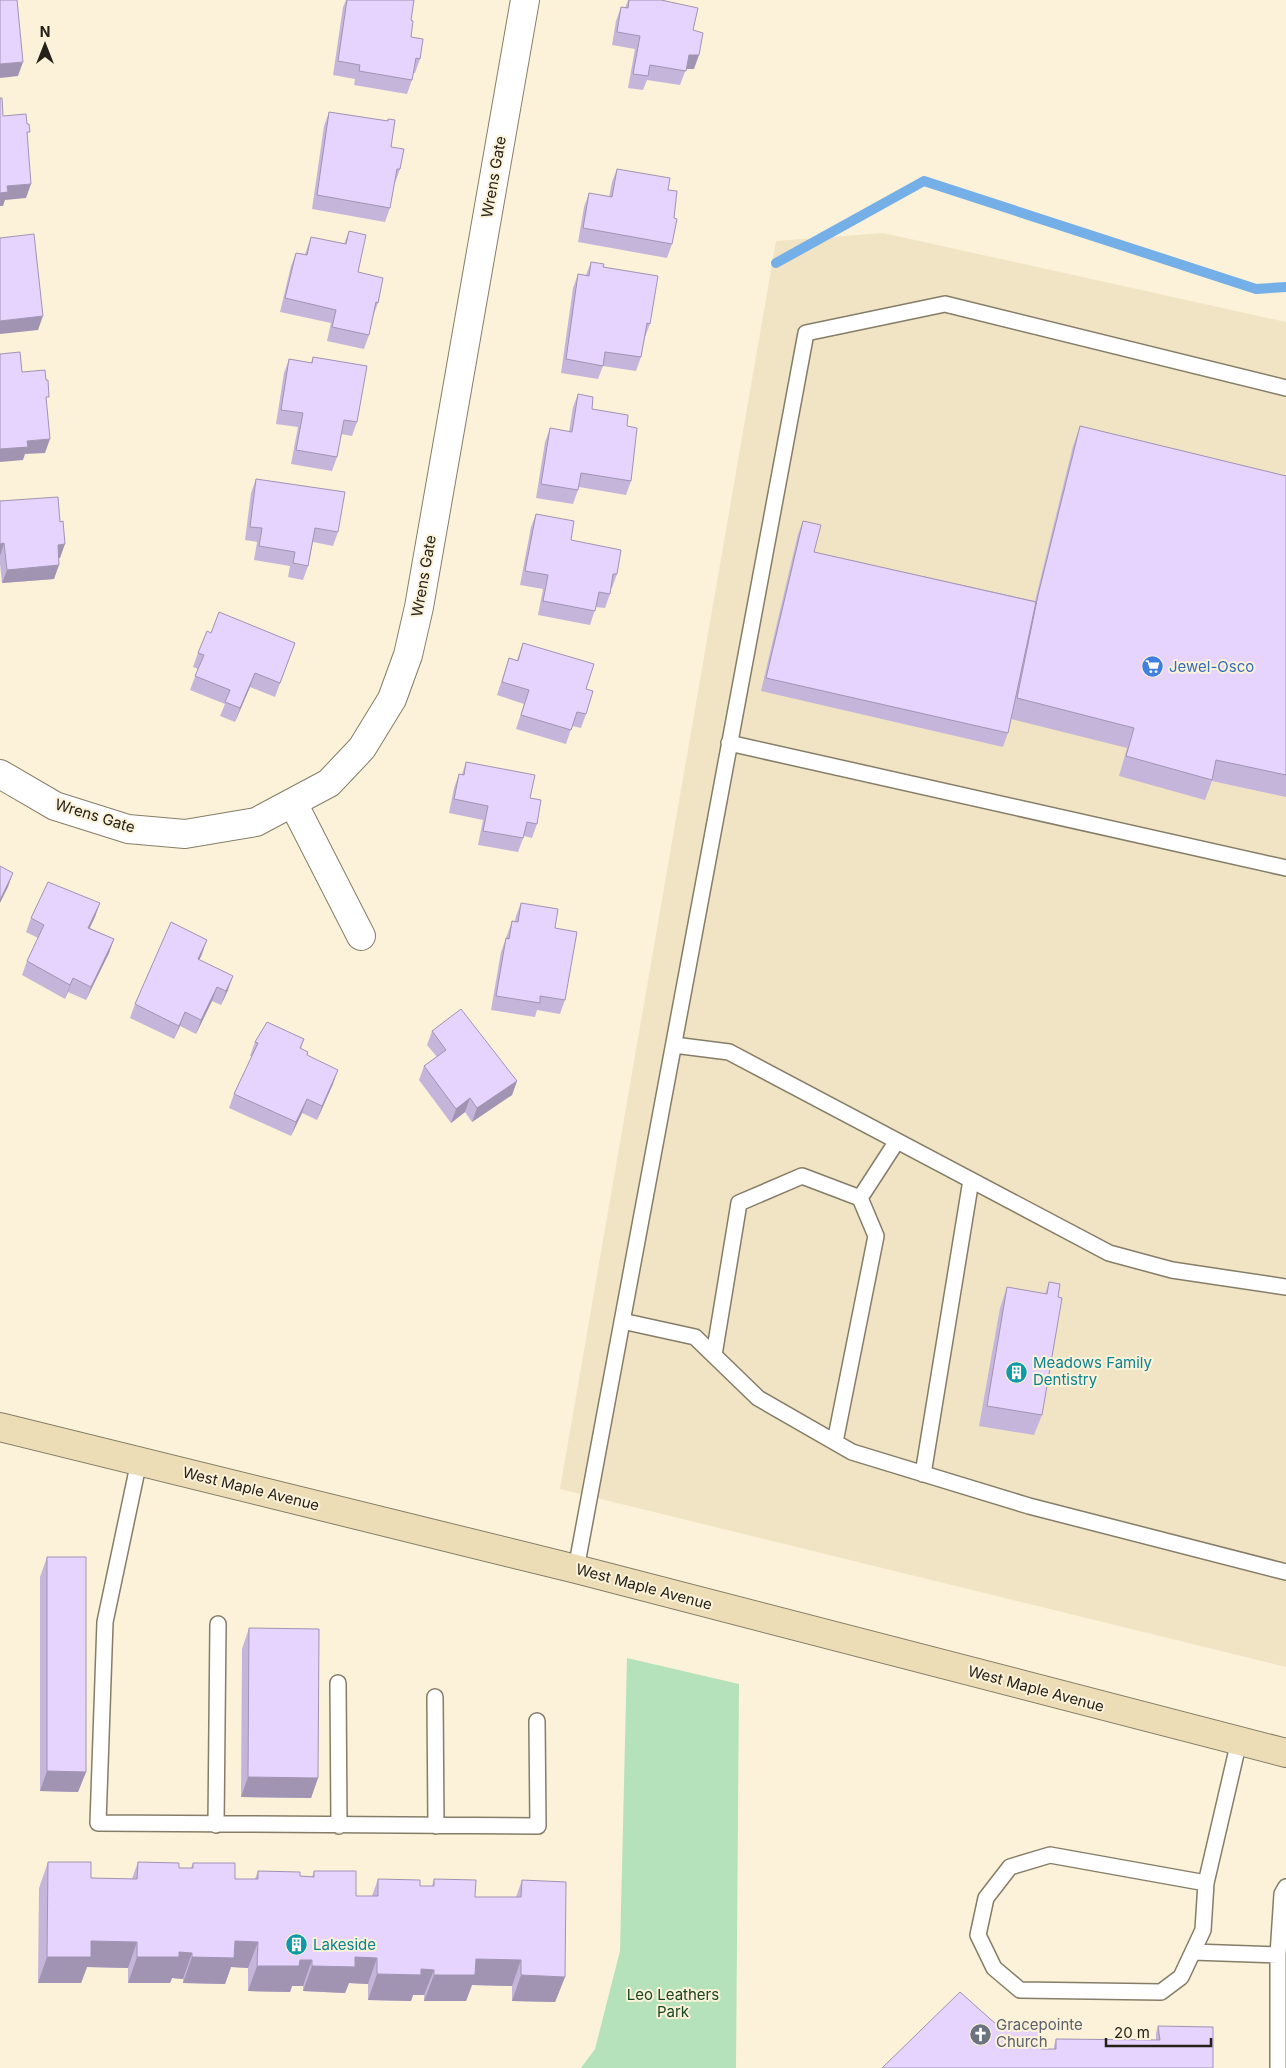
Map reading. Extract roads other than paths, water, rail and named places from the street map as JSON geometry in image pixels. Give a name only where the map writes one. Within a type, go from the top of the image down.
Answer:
[{"type":"main road","name":"West Maple Avenue","points":[[0,1427],[576,1569],[1286,1753]]},
{"type":"street","name":"Wrens Gate","points":[[0,774],[55,806],[128,830],[185,834],[256,822],[329,783],[362,748],[392,700],[408,655],[419,607],[525,0]]},
{"type":"street","points":[[293,803],[360,936]]},
{"type":"lane","points":[[576,1569],[806,333],[945,304],[1286,388]]},
{"type":"lane","points":[[729,743],[1286,868]]},
{"type":"lane","points":[[674,1045],[729,1052],[1109,1253],[1172,1270],[1286,1287]]},
{"type":"lane","points":[[860,1198],[897,1141]]},
{"type":"lane","points":[[714,1355],[739,1203],[802,1176],[860,1198],[876,1236],[835,1442]]},
{"type":"lane","points":[[923,1474],[971,1180]]},
{"type":"lane","points":[[622,1321],[695,1337],[758,1398],[852,1452],[1029,1506],[1286,1572]]},
{"type":"lane","points":[[139,1462],[106,1622],[98,1823],[538,1826],[537,1721]]},
{"type":"lane","points":[[216,1825],[218,1624]]},
{"type":"lane","points":[[338,1683],[339,1826]]},
{"type":"lane","points":[[435,1697],[436,1826]]},
{"type":"lane","points":[[1206,1883],[1050,1855],[1010,1867],[986,1898],[978,1935],[994,1968],[1020,1990],[1161,1992],[1180,1977],[1203,1930],[1206,1883],[1239,1741]]},
{"type":"lane","points":[[1278,2068],[1278,1955],[1282,1894],[1286,1887]]},
{"type":"lane","points":[[1193,1952],[1278,1955]]},
{"type":"waterway","points":[[776,263],[924,181],[1256,289],[1286,287]]},
{"type":"place","name":"Jewel-Osco","points":[[1153,667]]},
{"type":"place","name":"Meadows Family Dentistry","points":[[1017,1372]]},
{"type":"place","name":"Lakeside","points":[[297,1945]]},
{"type":"place","name":"Gracepointe Church","points":[[980,2034]]},
{"type":"park label","name":"Leo Leathers Park","points":[[673,2004]]}]
